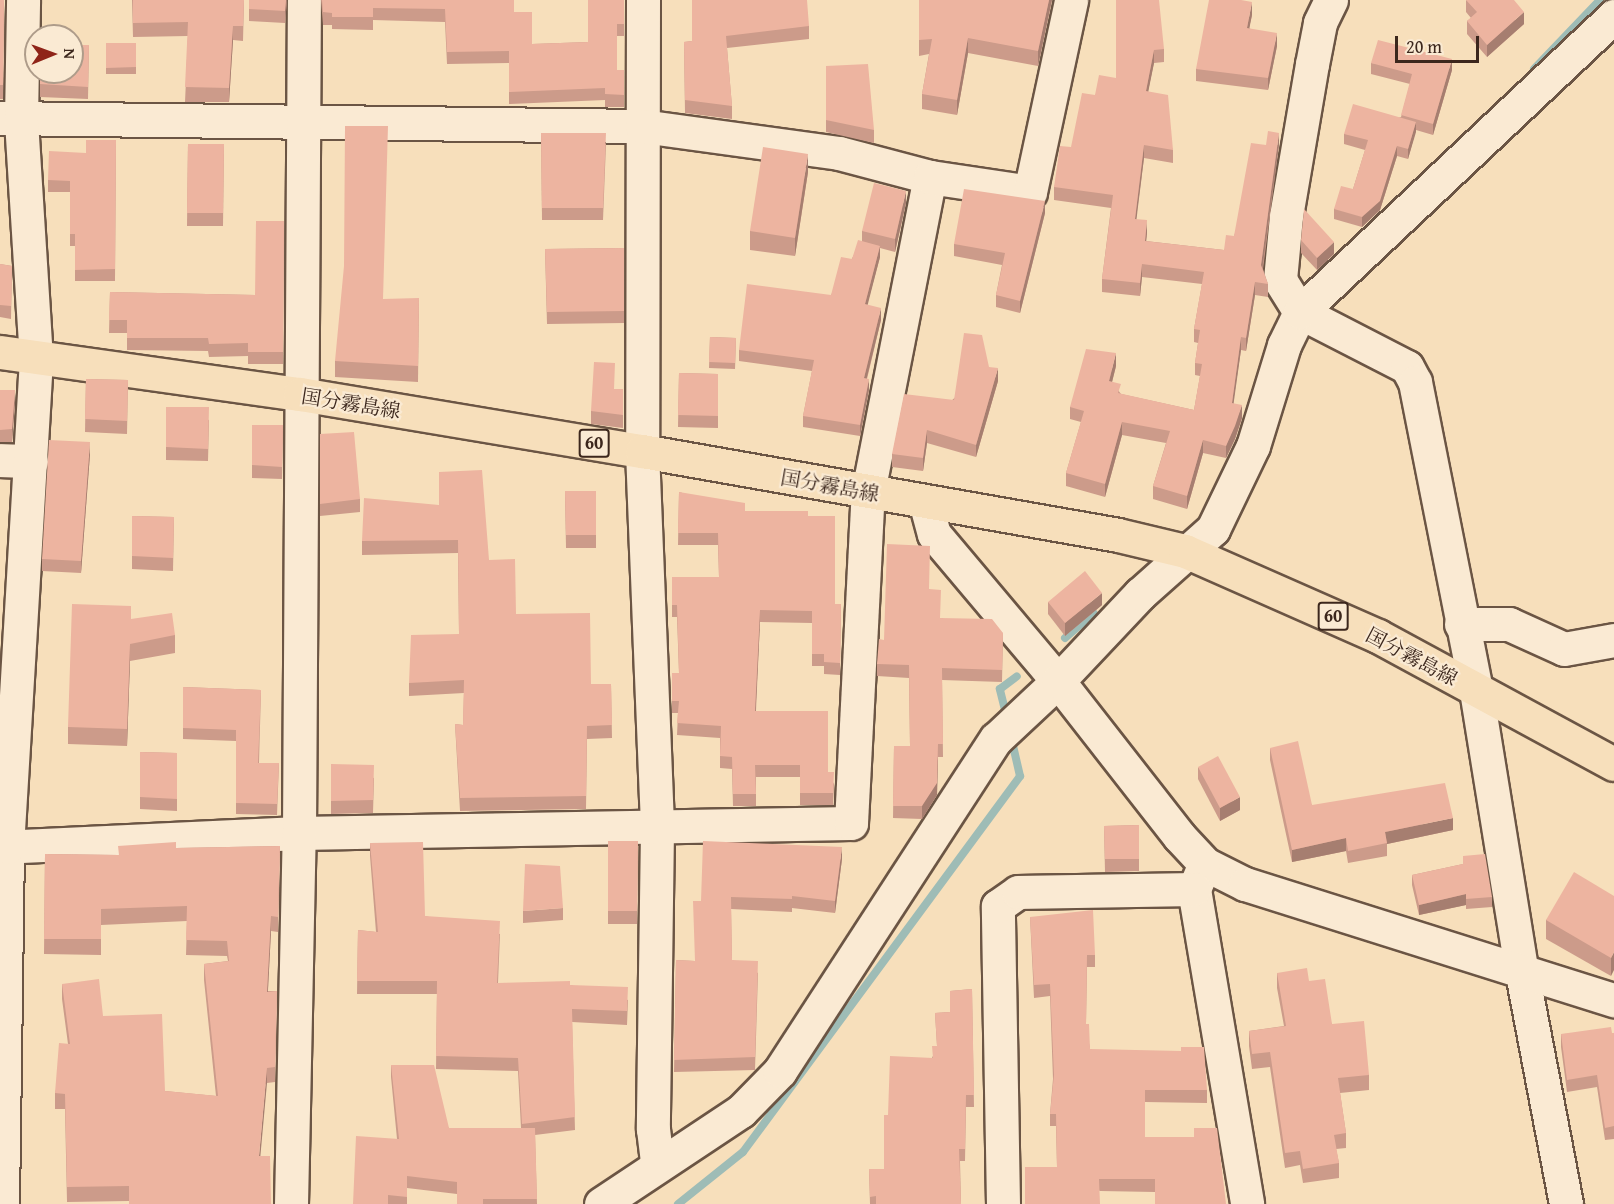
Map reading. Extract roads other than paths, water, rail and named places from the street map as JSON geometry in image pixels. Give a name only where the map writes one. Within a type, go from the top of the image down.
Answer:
[{"type":"main road","name":"国分霧島線","points":[[0,352],[36,359],[300,394],[642,451],[1118,535],[1185,551],[1378,636],[1614,764]]},
{"type":"street","points":[[2,1204],[4,847],[15,460],[36,359],[11,118],[23,0]]},
{"type":"street","points":[[291,1204],[299,833],[300,120],[304,0]]},
{"type":"street","points":[[643,0],[642,451],[657,829],[653,1129],[657,1164]]},
{"type":"street","points":[[11,118],[642,126],[839,153],[930,177],[1030,192],[1071,0]]},
{"type":"street","points":[[1330,0],[1320,23],[1312,64],[1282,246],[1280,280],[1300,312],[1407,367],[1415,382],[1461,624],[1476,690],[1522,973],[1566,1204]]},
{"type":"street","points":[[602,1204],[657,1164],[741,1111],[780,1071],[996,739],[1048,691],[1185,551],[1213,529],[1235,488],[1253,446],[1284,345],[1300,312],[1614,16]]},
{"type":"street","points":[[4,847],[299,833],[657,829],[851,823],[868,492],[930,177]]},
{"type":"street","points":[[925,501],[934,534],[1048,691],[1179,836],[1199,876],[1247,1204]]},
{"type":"street","points":[[1461,624],[1509,624],[1563,649],[1614,640]]},
{"type":"street","points":[[1003,1204],[998,906],[1018,892],[1199,876],[1245,884],[1522,973],[1614,1000]]},
{"type":"waterway","points":[[1534,69],[1600,0]]},
{"type":"waterway","points":[[1065,638],[1094,613]]},
{"type":"waterway","points":[[1007,718],[1000,689],[1017,676]]},
{"type":"waterway","points":[[678,1204],[743,1152],[1020,776],[1011,737]]}]
